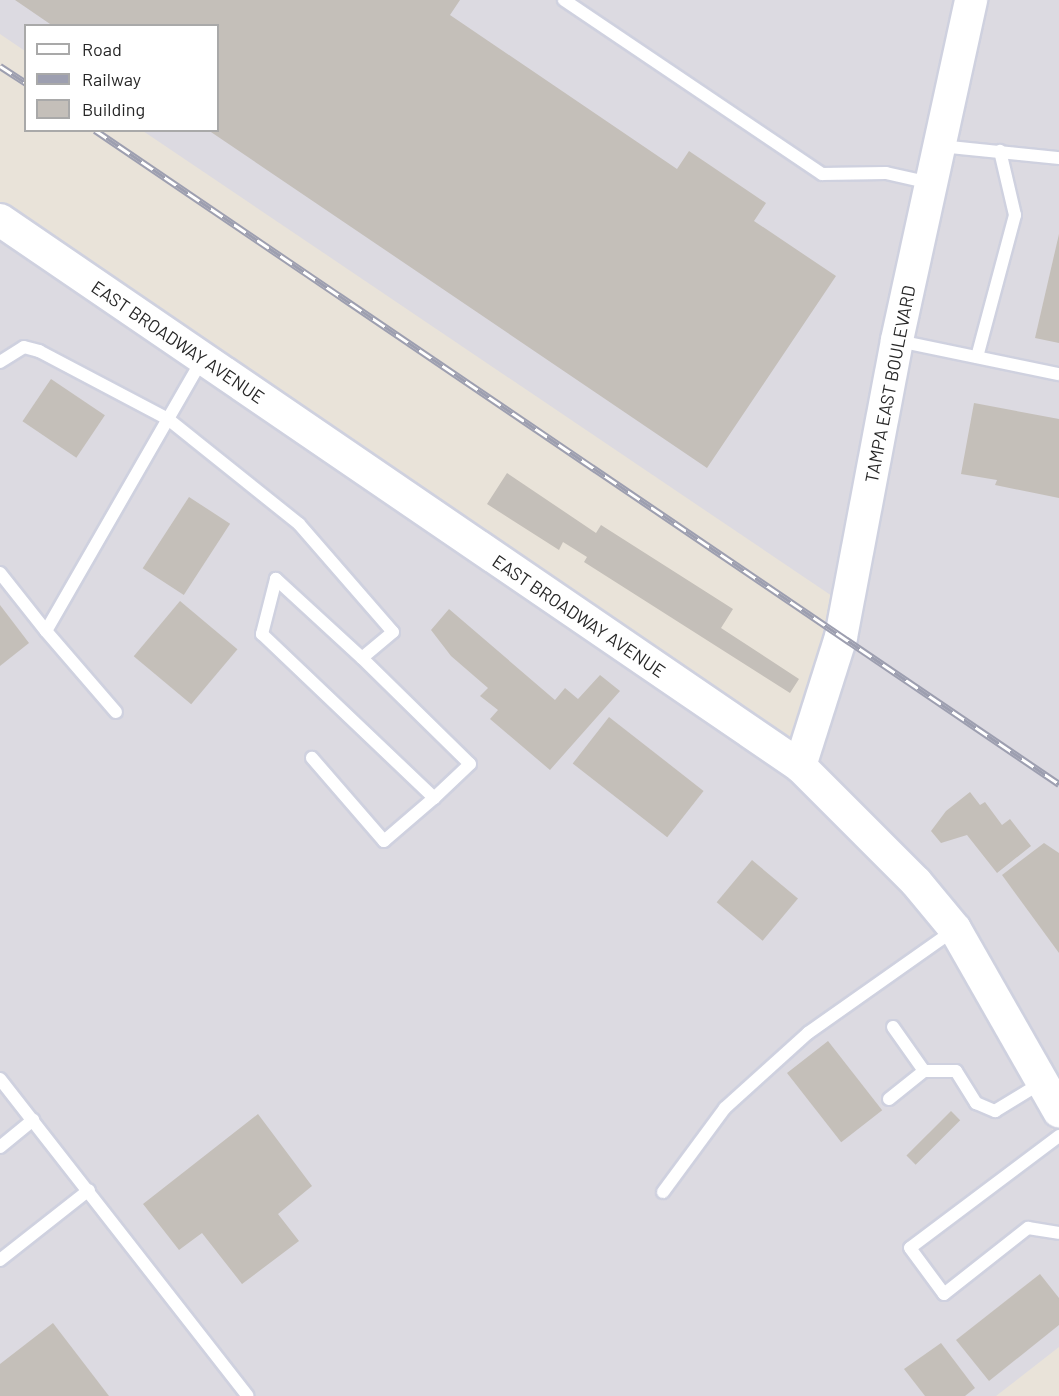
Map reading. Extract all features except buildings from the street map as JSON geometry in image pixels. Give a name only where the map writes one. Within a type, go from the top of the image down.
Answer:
[{"type":"main road","name":"TAMPA EAST BOULEVARD","points":[[800,766],[841,637],[897,340],[971,0]]},
{"type":"main road","name":"EAST BROADWAY AVENUE","points":[[0,220],[800,766],[916,882],[956,929],[1059,1111]]},
{"type":"lane","points":[[564,0],[822,174],[886,173],[931,184]]},
{"type":"lane","points":[[939,146],[1059,158]]},
{"type":"lane","points":[[977,357],[1015,215],[1000,151]]},
{"type":"lane","points":[[897,340],[1059,374]]},
{"type":"lane","points":[[0,362],[24,347],[39,351],[168,419],[299,524],[393,632],[362,658]]},
{"type":"lane","points":[[46,631],[203,359]]},
{"type":"lane","points":[[0,573],[46,631],[116,712]]},
{"type":"lane","points":[[312,758],[384,841],[434,798],[470,764],[362,658],[276,579],[262,634],[434,798]]},
{"type":"lane","points":[[663,1192],[725,1108],[800,1041],[956,929]]},
{"type":"lane","points":[[893,1027],[924,1071]]},
{"type":"lane","points":[[889,1099],[924,1071],[956,1071],[976,1103],[995,1111],[1042,1082]]},
{"type":"lane","points":[[2,1084],[89,1190],[248,1396]]},
{"type":"lane","points":[[0,1147],[33,1120]]},
{"type":"lane","points":[[1059,1136],[910,1248],[944,1294],[1028,1228],[1059,1234]]},
{"type":"lane","points":[[0,1260],[89,1190]]},
{"type":"shaded area","points":[[0,0],[957,0],[835,598],[144,132],[219,132],[219,24],[24,24],[24,50],[0,34]]},
{"type":"shaded area","points":[[985,0],[1059,0],[1059,1082],[816,760]]},
{"type":"shaded area","points":[[0,238],[784,773],[783,777],[792,779],[905,892],[943,937],[1059,1141],[1059,1347],[996,1396],[0,1396]]},
{"type":"railway","points":[[0,66],[24,82]]},
{"type":"railway","points":[[98,132],[1059,784]]}]
